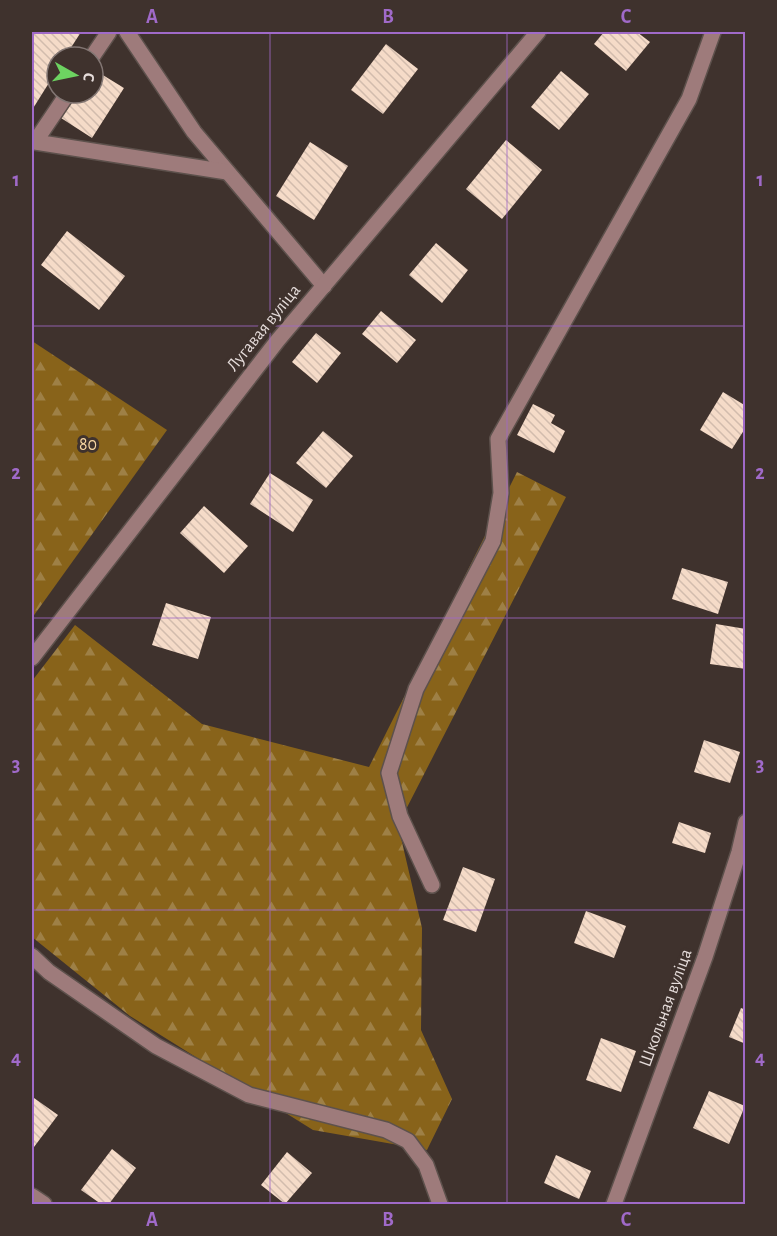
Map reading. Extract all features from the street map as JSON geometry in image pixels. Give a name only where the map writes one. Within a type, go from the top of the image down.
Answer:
[{"type":"street","points":[[100,45],[109,32]]},
{"type":"street","points":[[128,32],[194,132],[324,286]]},
{"type":"street","name":"Лугавая вуліца","points":[[32,658],[278,340],[538,32]]},
{"type":"street","points":[[432,885],[400,816],[389,773],[416,689],[493,541],[501,493],[498,439],[689,99],[713,32]]},
{"type":"street","points":[[60,105],[35,142],[227,172]]},
{"type":"street","name":"Школьная вуліца","points":[[614,1204],[705,957],[739,852],[746,822]]},
{"type":"street","points":[[32,956],[49,972],[156,1046],[249,1095],[386,1130],[408,1141],[426,1165],[440,1204]]},
{"type":"street","points":[[32,1196],[44,1204]]},
{"type":"green space","name":"80","points":[[32,341],[167,430],[32,618]]},
{"type":"green space","points":[[517,472],[566,497],[398,825],[422,928],[421,1030],[452,1099],[427,1150],[313,1130],[130,1016],[32,937],[32,681],[75,625],[202,724],[369,767]]},
{"type":"building","points":[[32,32],[81,32],[73,45],[45,45],[45,89],[32,110]]},
{"type":"building","points":[[604,32],[637,32],[650,42],[626,71],[594,44]]},
{"type":"building","points":[[386,44],[418,69],[383,114],[351,90]]},
{"type":"building","points":[[561,71],[589,94],[559,130],[531,107]]},
{"type":"building","points":[[105,76],[124,88],[92,138],[61,118],[69,105],[105,105]]},
{"type":"building","points":[[506,140],[542,170],[502,219],[466,189]]},
{"type":"building","points":[[310,142],[348,166],[314,220],[276,196]]},
{"type":"building","points":[[67,231],[125,276],[99,310],[41,265]]},
{"type":"building","points":[[436,243],[468,270],[442,303],[409,275]]},
{"type":"building","points":[[381,311],[416,340],[397,363],[362,334]]},
{"type":"building","points":[[316,333],[341,353],[317,383],[292,362]]},
{"type":"building","points":[[723,392],[746,406],[746,427],[732,449],[700,430]]},
{"type":"building","points":[[533,404],[555,415],[551,423],[565,431],[554,453],[517,435]]},
{"type":"building","points":[[323,431],[353,456],[326,488],[296,463]]},
{"type":"building","points":[[270,473],[313,500],[293,532],[250,504]]},
{"type":"building","points":[[204,506],[248,546],[224,573],[180,533]]},
{"type":"building","points":[[682,568],[728,582],[718,614],[672,599]]},
{"type":"building","points":[[166,603],[211,617],[198,659],[152,645]]},
{"type":"building","points":[[716,624],[746,629],[746,669],[710,664]]},
{"type":"building","points":[[704,740],[740,752],[730,783],[694,772]]},
{"type":"building","points":[[679,822],[711,833],[705,853],[672,843]]},
{"type":"building","points":[[463,867],[495,879],[476,932],[443,920]]},
{"type":"building","points":[[586,911],[626,926],[614,958],[574,943]]},
{"type":"building","points":[[741,1008],[746,1010],[746,1044],[729,1037]]},
{"type":"building","points":[[601,1038],[636,1051],[621,1092],[586,1080]]},
{"type":"building","points":[[709,1091],[745,1106],[729,1144],[693,1128]]},
{"type":"building","points":[[34,1098],[58,1115],[34,1147],[32,1145],[32,1102]]},
{"type":"building","points":[[112,1149],[136,1168],[109,1204],[101,1204],[81,1190]]},
{"type":"building","points":[[287,1152],[312,1173],[285,1204],[261,1185]]},
{"type":"building","points":[[556,1155],[591,1171],[579,1199],[544,1183]]}]
